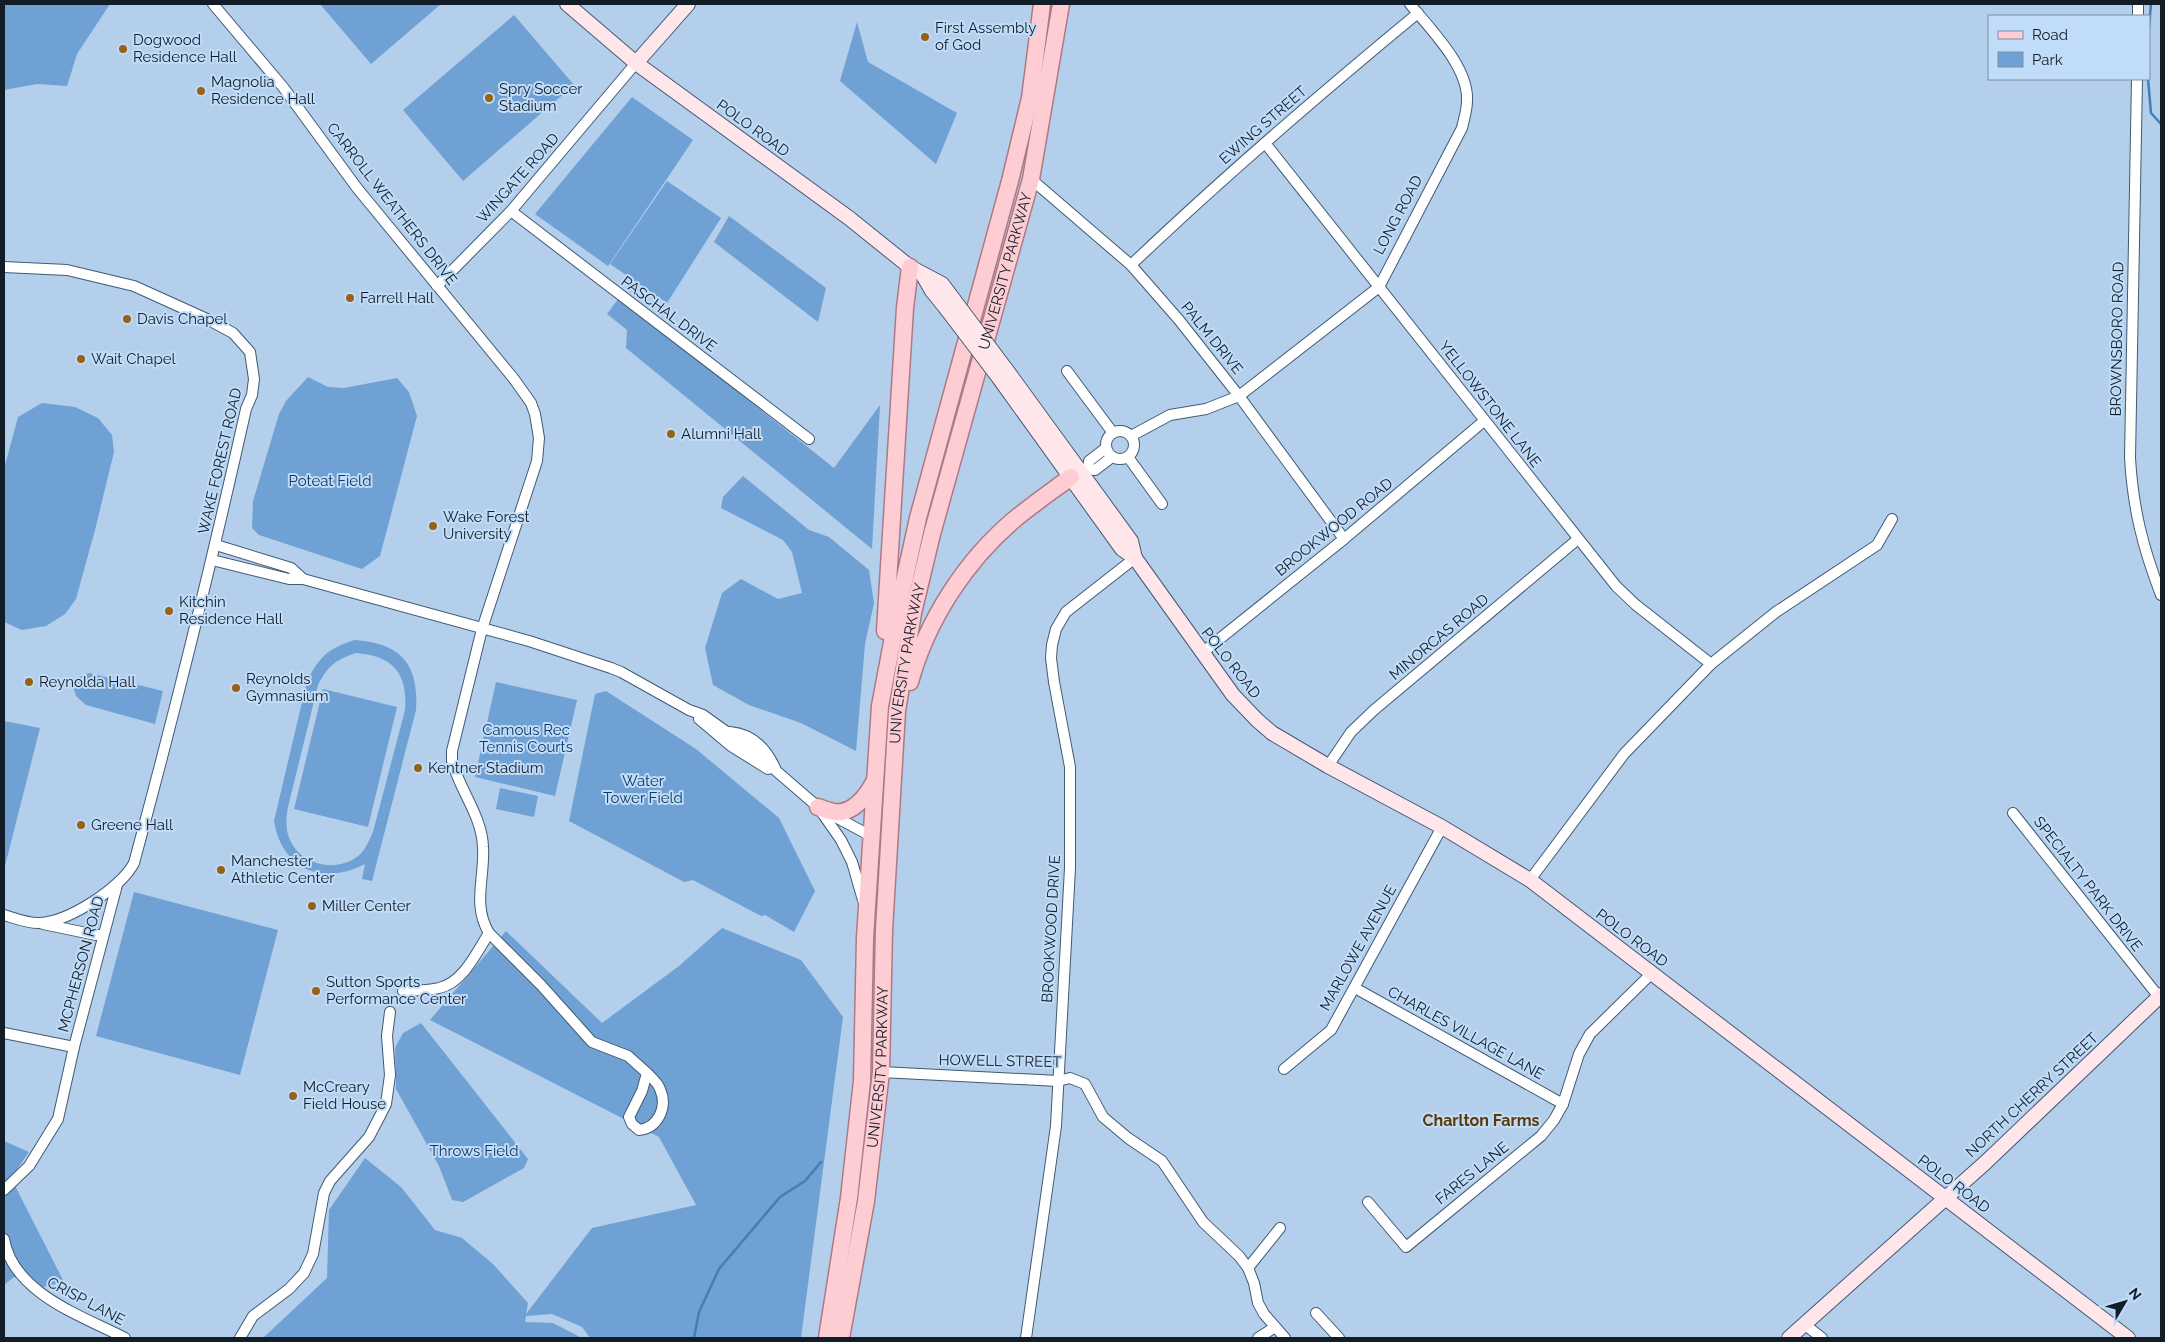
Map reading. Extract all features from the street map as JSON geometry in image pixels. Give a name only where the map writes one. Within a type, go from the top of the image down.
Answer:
[{"type":"main road","name":"POLO ROAD","points":[[567,4],[636,63],[849,218],[917,271],[932,291],[949,303],[1080,473]]},
{"type":"main road","points":[[636,63],[688,4]]},
{"type":"main road","name":"UNIVERSITY PARKWAY","points":[[826,1338],[849,1198],[862,1081],[866,915],[880,706],[918,518],[1010,181],[1030,98],[1042,4]]},
{"type":"main road","name":"UNIVERSITY PARKWAY","points":[[841,1338],[866,1201],[882,1072],[886,892],[897,711],[913,613],[932,534],[1031,179],[1061,4]]},
{"type":"main road","points":[[880,706],[905,308],[917,271]]},
{"type":"main road","name":"POLO ROAD","points":[[1004,375],[1071,457],[1122,549],[1135,558],[1232,695],[1257,720],[1272,732],[1328,766],[1442,827],[1530,880],[2128,1338]]},
{"type":"main road","points":[[895,752],[913,670],[933,625],[962,576],[997,536],[1015,519],[1080,473]]},
{"type":"main road","points":[[818,807],[842,812],[853,807],[866,795],[875,780]]},
{"type":"main road","points":[[871,836],[878,840],[880,846],[879,883],[886,892]]},
{"type":"main road","name":"NORTH CHERRY STREET","points":[[1789,1338],[1944,1197],[1986,1162],[2160,996]]},
{"type":"street","name":"CARROLL WEATHERS DRIVE","points":[[213,4],[283,87],[357,188],[525,393],[531,403],[538,428],[537,461],[482,629]]},
{"type":"street","name":"LONG ROAD","points":[[1131,436],[1170,416],[1206,409],[1239,396],[1379,286],[1462,128],[1467,100],[1464,80],[1447,49],[1410,4]]},
{"type":"street","name":"EWING STREET","points":[[1131,265],[1265,143],[1418,13]]},
{"type":"street","name":"WINGATE ROAD","points":[[436,286],[511,211],[636,63]]},
{"type":"street","name":"BROWNSBORO ROAD","points":[[2137,80],[2131,466],[2135,503],[2145,551],[2161,595]]},
{"type":"street","name":"YELLOWSTONE LANE","points":[[1265,143],[1616,586],[1636,605],[1711,664]]},
{"type":"street","name":"PALM DRIVE","points":[[1031,179],[1131,265],[1179,320],[1239,396],[1344,539]]},
{"type":"street","name":"PASCHAL DRIVE","points":[[511,211],[808,439]]},
{"type":"street","name":"WAKE FOREST ROAD","points":[[4,266],[67,270],[149,291],[232,333],[250,352],[254,379],[252,395],[246,409],[212,560],[289,579],[303,579],[482,629],[529,640],[622,672],[689,710],[703,715],[776,771],[818,807],[871,836]]},
{"type":"street","points":[[1067,371],[1113,433]]},
{"type":"street","name":"BROOKWOOD ROAD","points":[[1202,653],[1344,539],[1484,421]]},
{"type":"street","points":[[1124,432],[1131,436],[1134,447],[1128,457],[1117,460],[1109,452],[1107,438],[1113,433],[1124,432]]},
{"type":"street","points":[[1080,473],[1089,461],[1109,452]]},
{"type":"street","points":[[1128,457],[1162,504]]},
{"type":"street","points":[[1530,880],[1624,754],[1711,664],[1776,612],[1877,545],[1892,519]]},
{"type":"street","name":"MINORCAS ROAD","points":[[1328,766],[1351,732],[1374,710],[1578,539]]},
{"type":"street","name":"WAKE FOREST ROAD","points":[[216,545],[291,568],[303,579]]},
{"type":"street","name":"BROOKWOOD DRIVE","points":[[1026,1338],[1056,1126],[1070,868],[1070,767],[1054,682],[1051,658],[1052,645],[1056,629],[1066,612],[1135,558]]},
{"type":"street","name":"MCPHERSON ROAD","points":[[4,1190],[29,1166],[58,1119],[74,1047],[117,885],[127,875],[134,862],[152,800],[212,560]]},
{"type":"street","points":[[482,629],[452,756],[457,776],[481,828],[483,858],[479,889],[480,908],[484,926],[541,985],[592,1042],[628,1056],[647,1073],[660,1089],[663,1109],[654,1124],[639,1130],[632,1124],[629,1117],[642,1091],[647,1073]]},
{"type":"street","name":"WAKE FOREST ROAD","points":[[689,710],[737,750],[761,766],[776,771]]},
{"type":"street","name":"WAKE FOREST ROAD","points":[[818,807],[841,840],[852,862],[866,915]]},
{"type":"street","name":"SPECIALTY PARK DRIVE","points":[[2013,813],[2160,996]]},
{"type":"street","name":"MARLOWE AVENUE","points":[[1284,1069],[1331,1030],[1442,827]]},
{"type":"street","points":[[38,923],[84,907],[117,885]]},
{"type":"street","points":[[4,915],[103,935]]},
{"type":"street","points":[[403,991],[441,988],[449,984],[466,968],[489,933]]},
{"type":"street","name":"FARES LANE","points":[[1368,1202],[1406,1247],[1541,1136],[1554,1120],[1563,1104],[1579,1054],[1590,1034],[1652,974]]},
{"type":"street","name":"CHARLES VILLAGE LANE","points":[[1355,988],[1563,1104]]},
{"type":"street","points":[[240,1338],[253,1316],[285,1293],[304,1274],[313,1254],[324,1193],[330,1181],[369,1137],[382,1112],[387,1098],[390,1075],[387,1043],[390,1012]]},
{"type":"street","points":[[4,1033],[74,1047]]},
{"type":"street","name":"HOWELL STREET","points":[[882,1072],[1058,1081],[1070,1078],[1085,1084],[1103,1117],[1128,1138],[1162,1161],[1204,1222],[1239,1256],[1248,1268],[1254,1283],[1258,1303],[1264,1314],[1285,1338]]},
{"type":"street","points":[[1248,1268],[1280,1228]]},
{"type":"street","name":"CRISP LANE","points":[[4,1239],[6,1250],[32,1288],[51,1300],[125,1338]]},
{"type":"street","points":[[1316,1313],[1339,1338]]},
{"type":"street","points":[[1804,1324],[1822,1338]]},
{"type":"street","points":[[1258,1338],[1274,1327]]},
{"type":"green space","points":[[4,4],[110,4],[77,54],[67,86],[37,84],[4,90]]},
{"type":"green space","points":[[320,4],[441,4],[371,64]]},
{"type":"green space","name":"Spry Soccer Stadium","points":[[514,15],[574,85],[463,181],[403,110]]},
{"type":"green space","points":[[857,22],[868,62],[957,113],[936,164],[840,81]]},
{"type":"green space","points":[[632,97],[693,140],[608,266],[535,214]]},
{"type":"green space","points":[[667,181],[721,218],[667,303],[610,264]]},
{"type":"green space","points":[[729,216],[826,288],[818,322],[714,242]]},
{"type":"green space","points":[[619,298],[834,468],[880,405],[872,549],[626,348],[627,330],[607,314]]},
{"type":"green space","name":"Poteat Field","points":[[308,377],[328,387],[344,388],[397,378],[409,392],[417,416],[380,556],[362,569],[259,535],[252,528],[253,501],[279,414],[286,401]]},
{"type":"green space","points":[[42,403],[75,407],[98,418],[112,435],[114,452],[76,599],[65,614],[46,626],[22,630],[4,622],[4,469],[18,417]]},
{"type":"green space","points":[[743,476],[809,530],[829,537],[869,570],[874,603],[865,644],[856,751],[801,723],[749,705],[713,685],[705,648],[722,593],[741,579],[778,599],[802,593],[792,552],[783,540],[721,508],[723,497]]},
{"type":"green space","points":[[354,640],[370,642],[395,651],[410,668],[416,694],[416,710],[372,881],[362,879],[365,864],[334,873],[320,873],[307,869],[295,862],[278,838],[274,821],[307,681],[316,665],[326,654]],"holes":[[[356,653],[369,655],[389,663],[401,676],[404,686],[405,710],[373,832],[367,844],[360,855],[352,860],[336,865],[318,863],[302,856],[291,842],[286,825],[288,807],[318,685],[325,673],[337,661]]]},
{"type":"green space","points":[[89,673],[163,691],[155,724],[86,705],[76,696],[73,686],[80,677]]},
{"type":"green space","name":"Camous Rec Tennis Courts","points":[[496,682],[577,700],[555,796],[475,777]]},
{"type":"green space","points":[[323,689],[397,707],[368,827],[294,809]]},
{"type":"green space","name":"Water Tower Field","points":[[606,691],[696,749],[779,818],[815,891],[794,932],[765,915],[761,916],[693,880],[684,882],[569,821],[595,694]]},
{"type":"green space","points":[[4,721],[40,728],[4,870]]},
{"type":"green space","points":[[500,788],[538,796],[534,817],[496,809]]},
{"type":"green space","points":[[134,892],[278,930],[240,1075],[96,1036]]},
{"type":"green space","points":[[722,928],[801,960],[843,1017],[801,1338],[590,1338],[582,1327],[552,1314],[526,1316],[525,1322],[553,1323],[582,1338],[263,1338],[327,1278],[329,1210],[365,1158],[401,1187],[435,1230],[462,1238],[493,1264],[528,1303],[526,1314],[592,1228],[696,1205],[659,1137],[430,1020],[506,931],[602,1023],[679,966]]},
{"type":"green space","name":"Throws Field","points":[[421,1023],[528,1159],[524,1168],[463,1202],[452,1200],[439,1166],[396,1089],[395,1048],[403,1033]]},
{"type":"green space","points":[[4,1141],[29,1152],[11,1178],[64,1282],[43,1287],[14,1277],[4,1285]]},
{"type":"waterway","points":[[2150,16],[2151,4]]},
{"type":"waterway","points":[[2148,80],[2151,113],[2161,124]]},
{"type":"waterway","points":[[694,1338],[699,1312],[719,1269],[780,1197],[805,1181],[821,1162]]},
{"type":"place","name":"First Assembly of God","points":[[925,37]]},
{"type":"place","name":"Dogwood Residence Hall","points":[[123,49]]},
{"type":"place","name":"Magnolia Residence Hall","points":[[201,91]]},
{"type":"place","name":"Spry Soccer Stadium","points":[[489,98]]},
{"type":"place","name":"Farrell Hall","points":[[350,298]]},
{"type":"place","name":"Davis Chapel","points":[[127,319]]},
{"type":"place","name":"Wait Chapel","points":[[81,359]]},
{"type":"place","name":"Alumni Hall","points":[[671,434]]},
{"type":"place","name":"Wake Forest University","points":[[433,526]]},
{"type":"place","name":"Kitchin Residence Hall","points":[[169,611]]},
{"type":"place","name":"Reynolda Hall","points":[[29,682]]},
{"type":"place","name":"Reynolds Gymnasium","points":[[236,688]]},
{"type":"place","name":"Kentner Stadium","points":[[418,768]]},
{"type":"place","name":"Greene Hall","points":[[81,825]]},
{"type":"place","name":"Manchester Athletic Center","points":[[221,870]]},
{"type":"place","name":"Miller Center","points":[[312,906]]},
{"type":"place","name":"Sutton Sports Performance Center","points":[[316,991]]},
{"type":"place","name":"McCreary Field House","points":[[293,1096]]},
{"type":"district","name":"Charlton Farms","points":[[1481,1120]]}]
